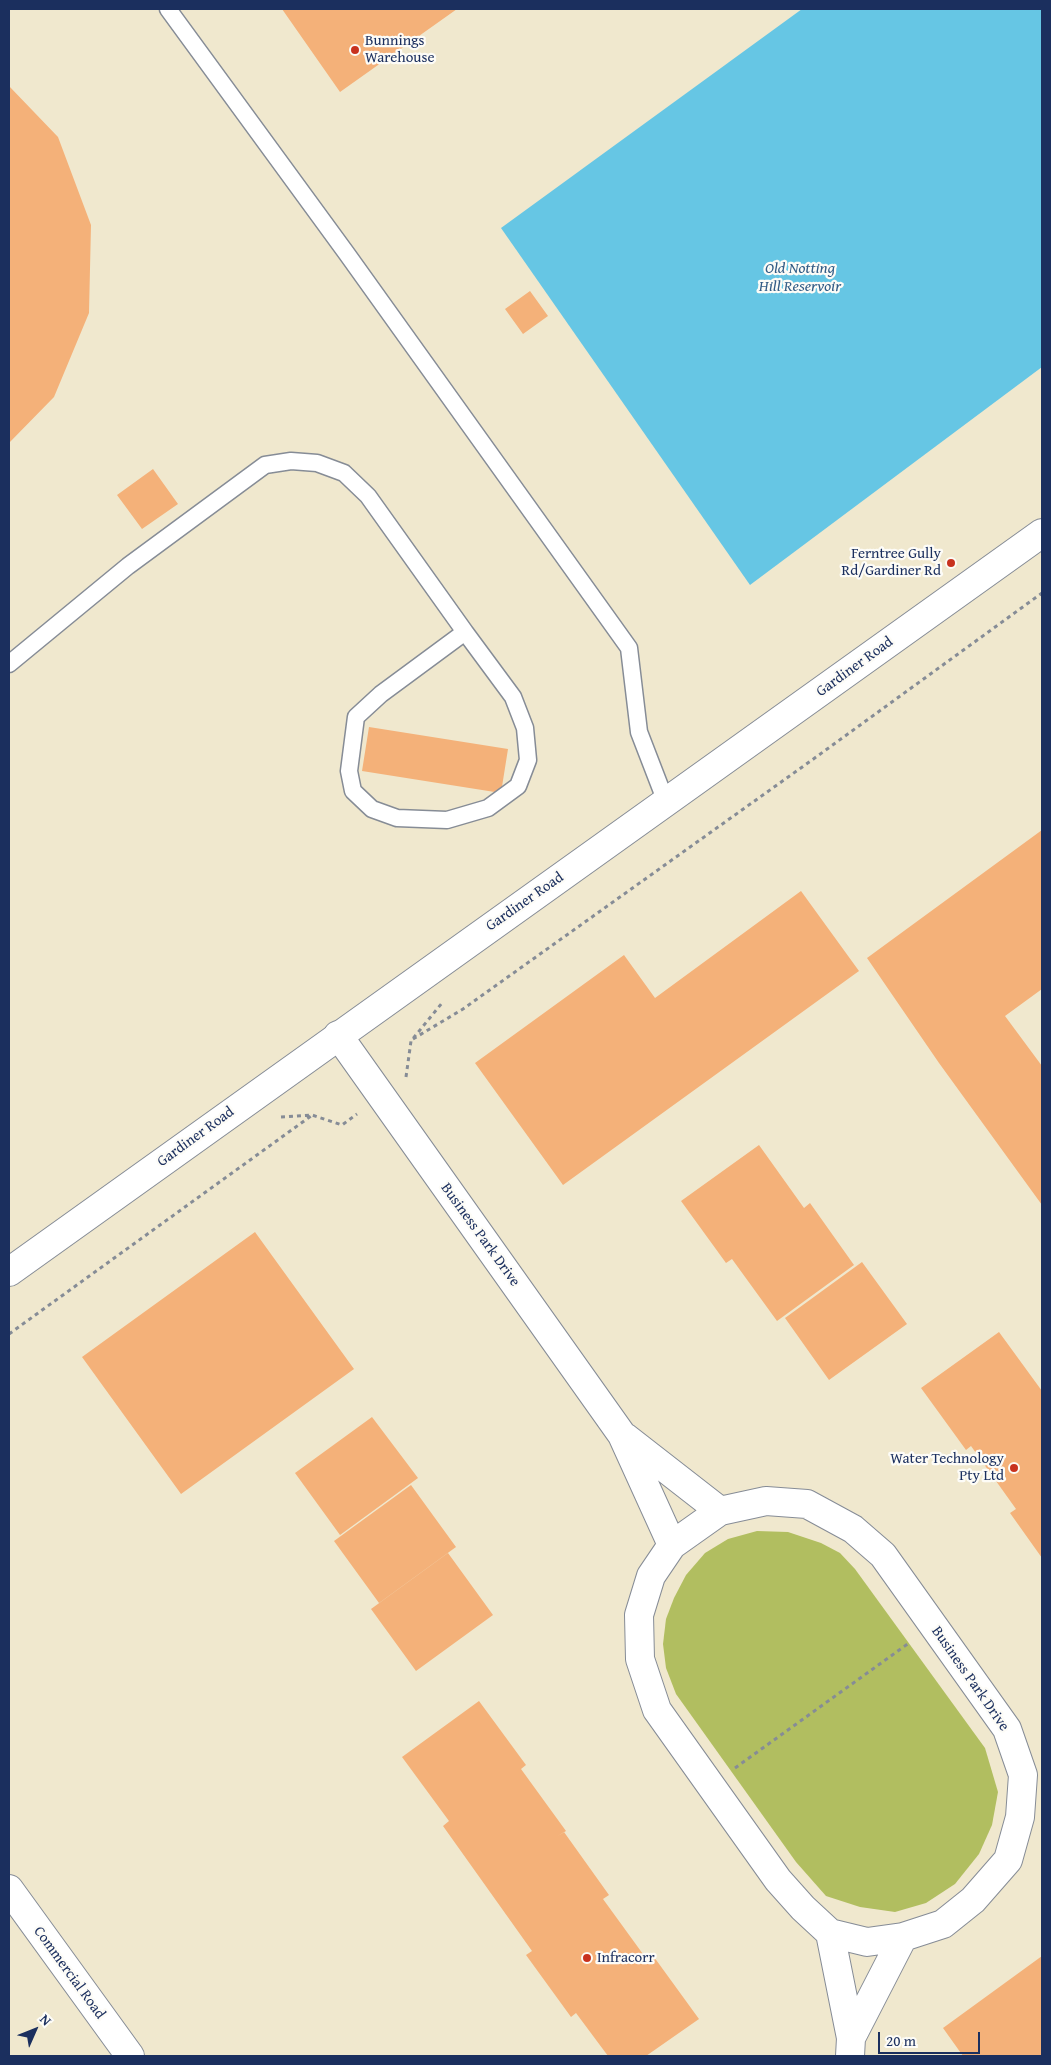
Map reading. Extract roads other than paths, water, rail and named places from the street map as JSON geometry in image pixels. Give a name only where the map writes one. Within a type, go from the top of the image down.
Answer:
[{"type":"street","name":"Gardiner Road","points":[[10,1266],[338,1035],[1042,533]]},
{"type":"street","name":"Business Park Drive","points":[[338,1035],[622,1435],[672,1545]]},
{"type":"street","name":"Business Park Drive","points":[[622,1435],[720,1510]]},
{"type":"street","name":"Business Park Drive","points":[[766,1502],[807,1504],[853,1529],[883,1555],[1007,1729],[1023,1775],[1020,1817],[1008,1860],[972,1900],[943,1924],[903,1937],[866,1942],[830,1932],[803,1908],[778,1880],[710,1786],[657,1710],[640,1659],[639,1615],[651,1576],[672,1545],[720,1510],[766,1502]]},
{"type":"street","name":"Commercial Road","points":[[9,1889],[130,2056]]},
{"type":"street","points":[[830,1932],[851,2047]]},
{"type":"street","points":[[851,2047],[903,1937]]},
{"type":"lane","points":[[168,9],[347,254],[629,648],[639,732],[666,802]]},
{"type":"lane","points":[[9,664],[128,566],[265,465],[291,461],[317,463],[344,473],[368,496],[466,632],[513,698],[525,728],[528,760],[518,786],[488,808],[447,820],[397,818],[372,809],[353,791],[349,770],[356,718],[381,694],[466,632]]},
{"type":"water","name":"Old Notting Hill Reservoir","points":[[802,9],[1042,9],[1042,367],[750,585],[501,228]]},
{"type":"place","name":"Bunnings Warehouse","points":[[355,50]]},
{"type":"place","name":"Ferntree Gully Rd/Gardiner Rd","points":[[951,563]]},
{"type":"place","name":"Water Technology Pty Ltd","points":[[1014,1468]]},
{"type":"place","name":"Infracorr","points":[[587,1958]]}]
